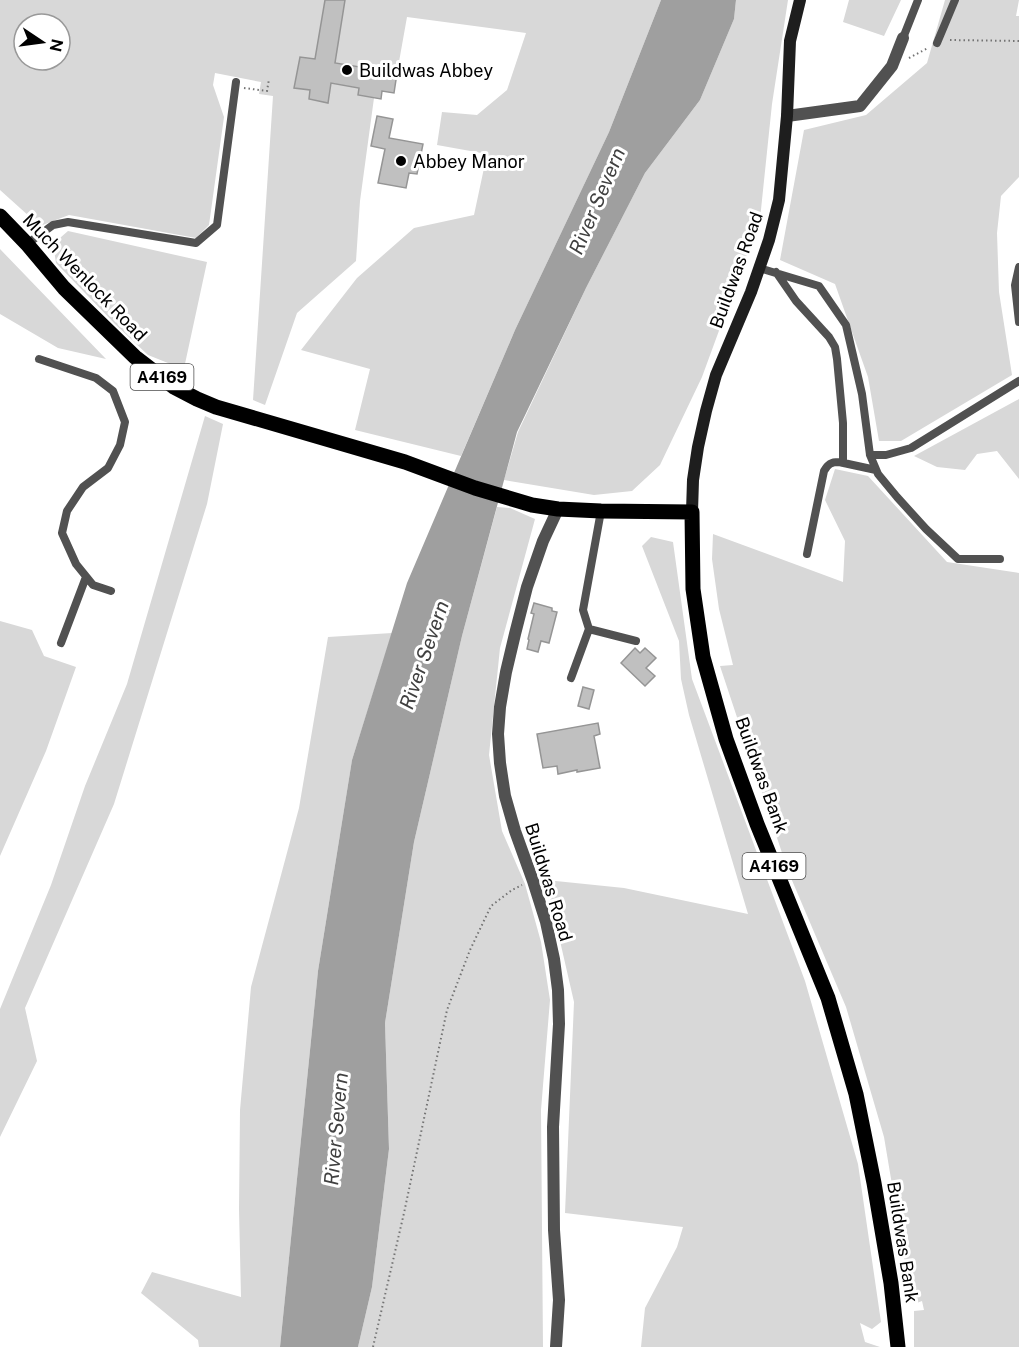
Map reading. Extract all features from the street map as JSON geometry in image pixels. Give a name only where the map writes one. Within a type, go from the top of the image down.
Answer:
[{"type":"main road","name":"Buildwas Road","points":[[692,512],[693,480],[706,411],[721,363],[770,240],[779,200],[787,116],[790,41],[800,0]]},
{"type":"main road","name":"Much Wenlock Road","points":[[0,216],[64,288],[135,357],[174,387],[216,407],[405,462],[476,488],[532,505],[558,509]]},
{"type":"main road","points":[[558,509],[692,512]]},
{"type":"main road","name":"Buildwas Bank","points":[[692,512],[693,589],[703,657],[726,739],[828,998],[856,1094],[891,1283],[898,1347]]},
{"type":"street","points":[[787,116],[860,106],[892,66],[903,38]]},
{"type":"street","name":"Buildwas Road","points":[[556,1347],[559,1300],[554,1230],[554,1128],[559,1024],[558,990],[550,940],[533,881],[514,831],[505,796],[498,735],[500,707],[514,634],[543,541],[558,509]]},
{"type":"lane","points":[[903,38],[918,0]]},
{"type":"lane","points":[[937,43],[955,0]]},
{"type":"lane","points":[[27,244],[53,225],[68,222],[196,243],[217,225],[239,85]]},
{"type":"lane","points":[[1019,267],[1015,285],[1019,322]]},
{"type":"lane","points":[[759,268],[819,286],[846,325],[862,394],[870,455],[878,474],[897,497],[958,559],[1000,559]]},
{"type":"lane","points":[[776,272],[796,301],[823,330],[835,347],[843,423],[843,463]]},
{"type":"lane","points":[[39,359],[96,378],[113,391],[125,422],[120,445],[108,468],[83,487],[67,511],[62,533],[76,564],[93,585],[111,591]]},
{"type":"lane","points":[[870,455],[886,455],[911,448],[1019,381]]},
{"type":"lane","points":[[807,554],[824,471],[828,465],[833,462],[843,463],[876,470]]},
{"type":"lane","points":[[571,678],[589,629],[583,610],[601,511]]},
{"type":"lane","points":[[61,643],[87,577]]},
{"type":"lane","points":[[589,629],[636,641]]},
{"type":"path","points":[[892,66],[937,43],[952,39],[1019,41]]},
{"type":"path","points":[[239,85],[267,91],[269,79]]},
{"type":"path","points":[[373,1347],[405,1213],[447,1010],[470,950],[491,906],[512,890],[533,881]]},
{"type":"shaded area","points":[[0,0],[661,0],[609,132],[515,330],[461,456],[355,430],[370,369],[301,350],[357,278],[414,228],[474,215],[487,154],[437,145],[442,112],[477,115],[507,90],[526,33],[407,17],[397,73],[335,63],[331,83],[359,88],[374,98],[360,201],[356,261],[297,313],[265,405],[253,400],[273,96],[259,94],[261,82],[215,73],[213,85],[224,117],[209,225],[196,238],[69,215],[40,226],[0,190]]},
{"type":"shaded area","points":[[736,0],[788,0],[772,104],[760,219],[702,377],[660,465],[632,491],[594,495],[504,480],[518,432],[586,288],[645,173],[700,100],[734,19]]},
{"type":"shaded area","points":[[849,0],[901,0],[884,36],[843,22]]},
{"type":"shaded area","points":[[945,0],[1019,0],[1016,16],[1019,16],[1019,177],[1001,196],[997,233],[999,292],[1012,375],[901,441],[879,441],[868,377],[835,284],[780,260],[804,130],[866,115],[927,63]]},
{"type":"shaded area","points":[[68,231],[207,262],[183,373],[168,363],[148,355],[56,263],[53,244]]},
{"type":"shaded area","points":[[0,249],[106,359],[58,348],[0,314]]},
{"type":"shaded area","points":[[1019,399],[1019,479],[997,451],[977,454],[965,470],[937,467],[914,456]]},
{"type":"shaded area","points":[[205,416],[223,424],[207,504],[114,804],[25,1008],[37,1061],[0,1137],[0,1009],[51,885],[85,786],[127,684]]},
{"type":"shaded area","points":[[835,469],[868,476],[947,562],[1019,573],[1019,1347],[914,1347],[914,1311],[924,1310],[922,1301],[914,1304],[911,1298],[884,1137],[846,1007],[788,871],[720,666],[733,665],[719,609],[712,559],[713,534],[843,582],[845,541],[825,500]]},
{"type":"shaded area","points":[[497,507],[510,508],[535,519],[500,648],[489,755],[502,831],[525,884],[541,942],[550,1000],[541,1110],[543,1347],[358,1347],[372,1287],[389,1149],[385,1023],[414,842],[462,636]]},
{"type":"shaded area","points":[[651,537],[673,542],[692,679],[805,981],[858,1164],[881,1322],[872,1329],[860,1323],[865,1342],[880,1347],[641,1347],[645,1308],[677,1247],[683,1227],[565,1213],[574,1002],[546,880],[624,888],[748,914],[689,715],[681,679],[679,641],[642,546]]},
{"type":"shaded area","points":[[0,621],[32,630],[44,656],[76,667],[46,751],[0,856]]},
{"type":"shaded area","points":[[392,633],[352,760],[318,971],[280,1347],[199,1347],[198,1340],[141,1293],[152,1272],[241,1297],[240,1110],[251,987],[299,808],[328,637]]},
{"type":"water","name":"River Severn","points":[[661,0],[736,0],[734,19],[700,100],[645,173],[586,288],[517,432],[462,636],[414,842],[385,1023],[389,1149],[372,1287],[358,1347],[280,1347],[318,971],[352,760],[407,583],[515,330],[609,132]]},
{"type":"building","points":[[325,0],[345,0],[335,63],[397,73],[394,93],[382,91],[381,99],[358,95],[359,88],[331,83],[328,103],[309,99],[310,90],[294,88],[300,57],[315,59]]},
{"type":"building","name":"Abbey Manor","points":[[377,116],[393,119],[389,138],[423,144],[417,174],[409,173],[406,188],[378,183],[385,149],[371,146]]},
{"type":"building","points":[[534,603],[552,608],[552,611],[557,612],[549,643],[541,641],[538,652],[527,649]]},
{"type":"building","points":[[635,648],[640,653],[645,648],[656,658],[646,668],[655,676],[645,686],[621,663]]},
{"type":"building","points":[[583,687],[594,690],[589,709],[578,706]]},
{"type":"building","points":[[598,723],[600,734],[594,736],[600,768],[558,774],[557,766],[543,768],[537,734]]},
{"type":"place","name":"Buildwas Abbey","points":[[347,70]]},
{"type":"place","name":"Abbey Manor","points":[[401,161]]}]
